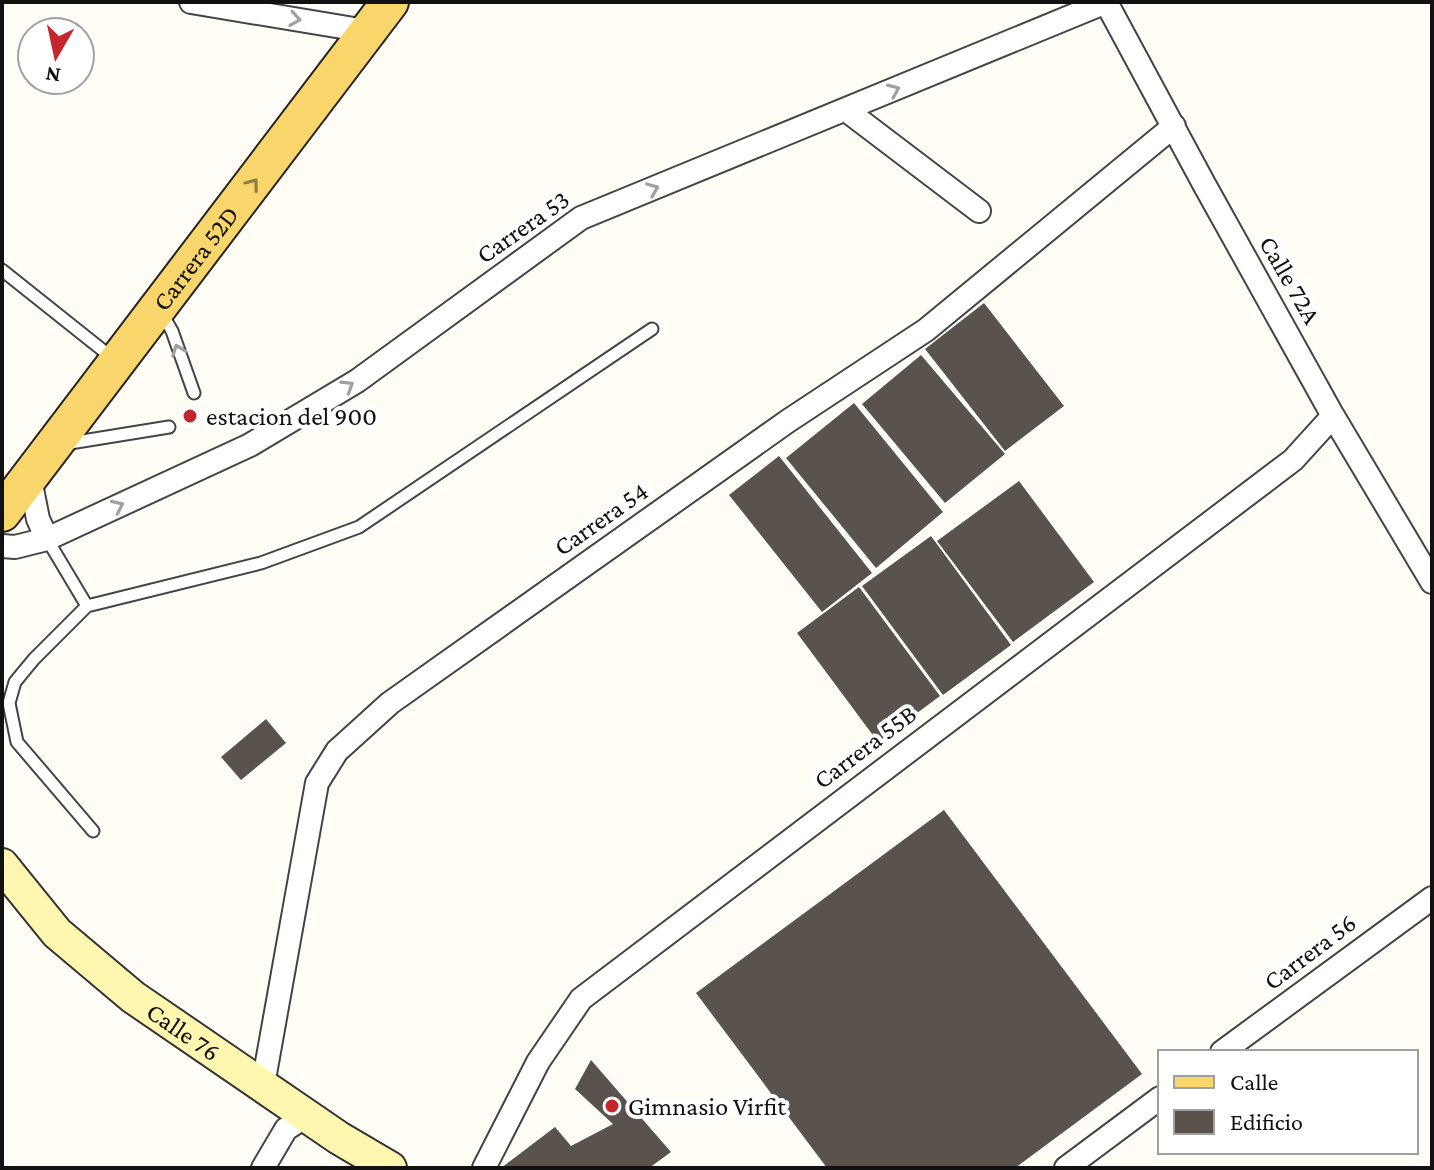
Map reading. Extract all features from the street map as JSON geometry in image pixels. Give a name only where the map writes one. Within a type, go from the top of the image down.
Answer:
[{"type":"main road","name":"Carrera 52D","points":[[2,513],[390,2]]},
{"type":"street","points":[[191,2],[366,31]]},
{"type":"street","name":"Carrera 53","points":[[2,546],[15,547],[47,539],[250,445],[357,381],[581,218],[1106,2]]},
{"type":"street","name":"Calle 72A","points":[[1106,2],[1333,416],[1432,582]]},
{"type":"street","points":[[846,110],[979,211]]},
{"type":"street","name":"Carrera 54","points":[[263,1085],[317,783],[337,751],[390,703],[788,421],[926,330],[1174,126]]},
{"type":"street","name":"Carrera 55B","points":[[484,1168],[538,1062],[581,999],[1293,460],[1333,416]]},
{"type":"street","points":[[30,479],[38,519],[47,539]]},
{"type":"street","name":"Calle 76","points":[[2,865],[57,933],[133,997],[306,1116],[390,1168]]},
{"type":"street","name":"Carrera 56","points":[[1225,1050],[1432,898]]},
{"type":"street","points":[[1066,1168],[1158,1099]]},
{"type":"street","points":[[263,1168],[286,1129],[306,1116]]},
{"type":"lane","points":[[2,270],[118,362]]},
{"type":"lane","points":[[159,309],[172,331],[194,393]]},
{"type":"lane","points":[[93,831],[17,742],[9,703],[15,682],[87,606],[261,563],[359,527],[652,329]]},
{"type":"lane","points":[[55,445],[169,427]]},
{"type":"lane","points":[[47,539],[87,606]]},
{"type":"building","points":[[984,303],[1064,406],[1005,451],[925,349]]},
{"type":"building","points":[[921,355],[1005,454],[945,503],[862,404]]},
{"type":"building","points":[[854,403],[943,512],[876,568],[786,458]]},
{"type":"building","points":[[779,456],[872,573],[822,612],[729,495]]},
{"type":"building","points":[[1019,481],[1094,582],[1013,642],[937,541]]},
{"type":"building","points":[[931,536],[1011,645],[943,695],[862,586]]},
{"type":"building","points":[[859,587],[940,696],[878,742],[797,633]]},
{"type":"building","points":[[266,719],[286,743],[241,780],[221,757]]},
{"type":"building","points":[[944,810],[1142,1074],[1015,1168],[827,1168],[696,993]]},
{"type":"building","name":"Gimnasio Virfit","points":[[591,1060],[671,1152],[649,1168],[501,1168],[555,1127],[571,1146],[613,1124],[575,1089]]},
{"type":"place","name":"estacion del 900","points":[[190,416]]},
{"type":"place","name":"Gimnasio Virfit","points":[[612,1106]]}]
